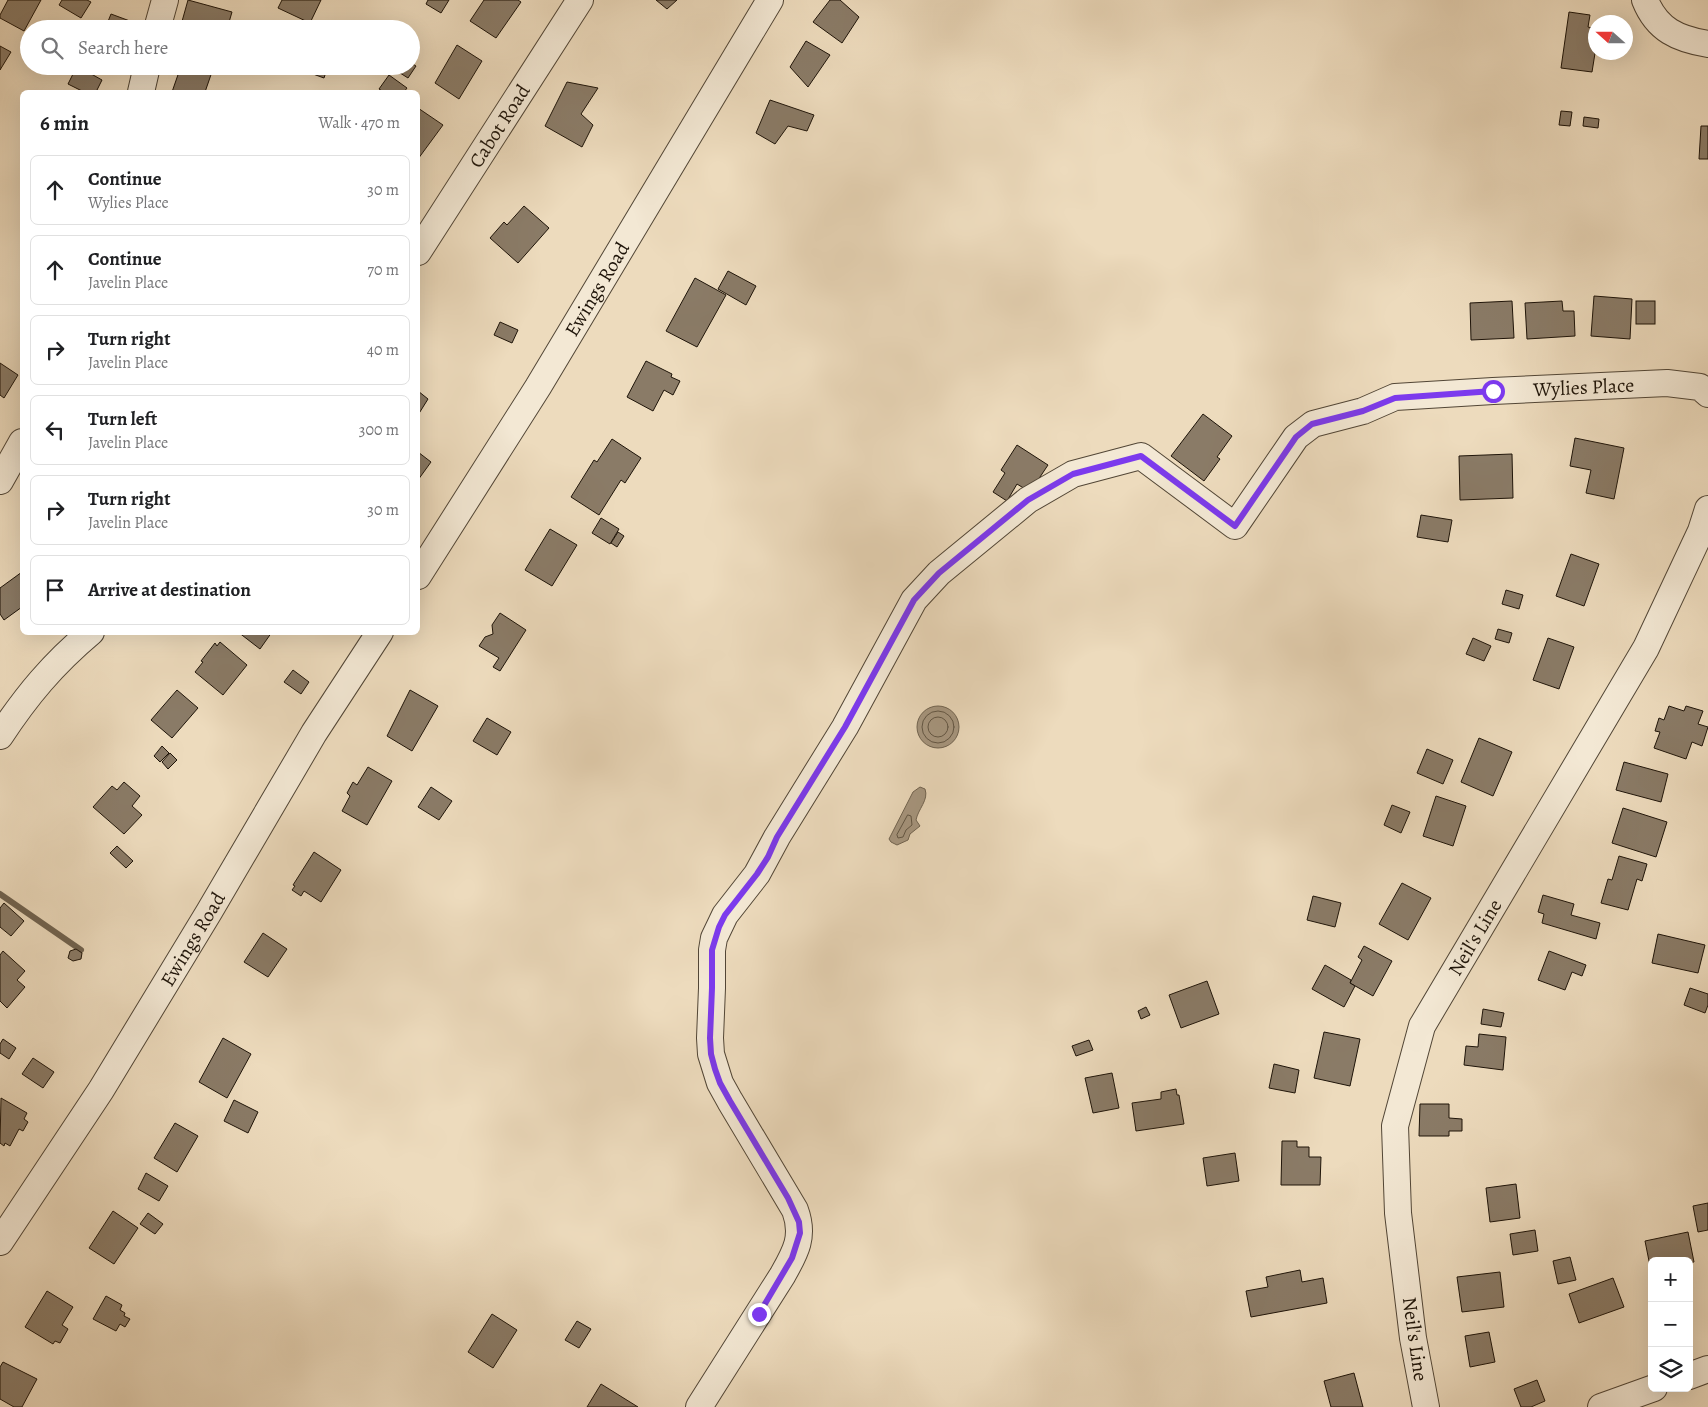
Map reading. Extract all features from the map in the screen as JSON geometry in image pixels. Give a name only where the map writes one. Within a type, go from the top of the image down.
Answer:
[{"type":"street","points":[[159,20],[164,0]]},
{"type":"street","name":"Cabot Road","points":[[420,249],[580,0]]},
{"type":"street","name":"Ewings Road","points":[[420,573],[538,387],[770,0]]},
{"type":"street","points":[[1645,0],[1654,17],[1669,31],[1687,39],[1708,44]]},
{"type":"street","points":[[141,90],[145,75]]},
{"type":"street","name":"Wylies Place","points":[[699,1407],[785,1270],[797,1245],[800,1233],[795,1210],[730,1101],[715,1069],[711,1054],[710,1038],[712,950],[714,938],[725,915],[757,874],[777,837],[845,727],[914,600],[939,573],[1028,500],[1073,474],[1141,456],[1235,526],[1296,437],[1312,424],[1363,411],[1395,398],[1493,391],[1667,383],[1700,387],[1708,394]]},
{"type":"street","points":[[0,480],[20,445]]},
{"type":"street","name":"Neil's Line","points":[[1426,1407],[1413,1338],[1398,1213],[1395,1126],[1422,1026],[1646,648],[1701,532],[1708,509]]},
{"type":"street","points":[[0,736],[40,681],[65,654],[87,635]]},
{"type":"street","name":"Ewings Road","points":[[0,1242],[101,1090],[209,912],[314,733],[378,635]]},
{"type":"street","points":[[1693,1375],[1708,1369]]},
{"type":"street","points":[[1601,1407],[1648,1390]]},
{"type":"water","points":[[942,706],[950,709],[956,715],[959,727],[956,739],[950,745],[934,748],[926,745],[920,739],[917,723],[920,715],[926,709]]},
{"type":"water","points":[[920,787],[925,789],[926,797],[916,820],[920,826],[910,834],[908,840],[897,845],[889,839],[913,792]]},
{"type":"building","points":[[8,0],[41,0],[30,20],[20,20],[20,29],[0,18]]},
{"type":"building","points":[[62,0],[87,0],[91,2],[81,18],[59,5]]},
{"type":"building","points":[[188,0],[232,12],[230,20],[182,20]]},
{"type":"building","points":[[282,0],[321,0],[311,20],[304,20],[278,8]]},
{"type":"building","points":[[428,0],[449,0],[441,13],[426,4]]},
{"type":"building","points":[[484,0],[518,0],[521,2],[496,38],[470,21]]},
{"type":"building","points":[[656,0],[677,0],[667,9]]},
{"type":"building","points":[[830,0],[840,0],[859,17],[842,43],[813,22]]},
{"type":"building","points":[[1569,12],[1590,15],[1588,15],[1588,60],[1594,60],[1592,72],[1561,68]]},
{"type":"building","points":[[111,14],[127,20],[109,20]]},
{"type":"building","points":[[806,41],[830,55],[808,87],[790,67]]},
{"type":"building","points":[[457,45],[482,61],[459,99],[435,83]]},
{"type":"building","points":[[0,46],[11,52],[0,70]]},
{"type":"building","points":[[72,75],[93,75],[102,80],[97,90],[80,90],[68,84]]},
{"type":"building","points":[[178,75],[211,75],[206,90],[173,90]]},
{"type":"building","points":[[389,75],[407,88],[406,90],[379,89]]},
{"type":"building","points":[[567,82],[598,88],[581,114],[593,125],[582,147],[545,126]]},
{"type":"building","points":[[770,100],[814,115],[807,131],[788,126],[775,144],[756,133]]},
{"type":"building","points":[[420,109],[443,125],[420,156]]},
{"type":"building","points":[[1561,111],[1572,112],[1570,126],[1559,125]]},
{"type":"building","points":[[1584,117],[1599,119],[1598,128],[1583,126]]},
{"type":"building","points":[[1701,126],[1708,126],[1708,159],[1699,159]]},
{"type":"building","points":[[524,206],[549,228],[518,263],[490,238],[504,222],[507,225]]},
{"type":"building","points":[[728,271],[756,286],[746,305],[718,289]]},
{"type":"building","points":[[695,278],[726,295],[697,347],[666,331]]},
{"type":"building","points":[[1594,296],[1632,299],[1630,339],[1591,336]]},
{"type":"building","points":[[1512,301],[1514,338],[1471,340],[1470,303]]},
{"type":"building","points":[[1562,301],[1563,311],[1574,311],[1575,336],[1527,339],[1525,303]]},
{"type":"building","points":[[1636,301],[1655,301],[1655,324],[1636,324]]},
{"type":"building","points":[[500,322],[518,330],[512,343],[494,335]]},
{"type":"building","points":[[646,361],[672,374],[671,377],[680,381],[673,395],[664,390],[653,411],[627,397]]},
{"type":"building","points":[[0,363],[18,375],[4,398],[0,395]]},
{"type":"building","points":[[420,393],[428,399],[420,412]]},
{"type":"building","points":[[1203,414],[1232,436],[1217,457],[1220,459],[1204,481],[1171,456]]},
{"type":"building","points":[[1575,438],[1624,448],[1614,499],[1586,493],[1591,470],[1570,466]]},
{"type":"building","points":[[612,439],[641,458],[625,483],[621,480],[599,515],[571,497],[594,460],[597,462]]},
{"type":"building","points":[[1017,445],[1048,465],[1030,492],[1017,484],[1007,501],[993,492],[1005,473],[1001,470]]},
{"type":"building","points":[[420,454],[431,462],[420,477]]},
{"type":"building","points":[[1512,454],[1513,498],[1460,500],[1459,456]]},
{"type":"building","points":[[1421,515],[1452,520],[1448,542],[1417,537]]},
{"type":"building","points":[[601,518],[619,529],[610,544],[592,533]]},
{"type":"building","points":[[550,529],[577,545],[552,586],[525,570]]},
{"type":"building","points":[[618,532],[624,536],[617,547],[611,543]]},
{"type":"building","points":[[1571,554],[1599,564],[1584,606],[1556,596]]},
{"type":"building","points":[[20,573],[20,608],[4,620],[0,614],[0,588]]},
{"type":"building","points":[[1506,590],[1523,595],[1519,609],[1502,604]]},
{"type":"building","points":[[500,613],[526,630],[500,671],[493,667],[499,658],[479,646],[485,637],[493,634],[492,625]]},
{"type":"building","points":[[1498,629],[1512,633],[1509,643],[1495,639]]},
{"type":"building","points":[[242,635],[270,635],[260,649]]},
{"type":"building","points":[[1473,638],[1491,646],[1484,661],[1466,654]]},
{"type":"building","points":[[1548,638],[1574,647],[1559,689],[1533,680]]},
{"type":"building","points":[[220,642],[247,665],[223,695],[195,672],[215,643],[217,646]]},
{"type":"building","points":[[293,670],[309,682],[301,694],[284,682]]},
{"type":"building","points":[[177,690],[198,708],[172,738],[151,720]]},
{"type":"building","points":[[410,690],[438,706],[412,751],[387,736]]},
{"type":"building","points":[[1669,706],[1684,711],[1686,706],[1703,711],[1698,724],[1708,727],[1702,746],[1692,742],[1686,759],[1654,748],[1660,732],[1655,731],[1659,718],[1664,720]]},
{"type":"building","points":[[487,718],[511,732],[497,755],[473,741]]},
{"type":"building","points":[[1479,738],[1512,752],[1493,796],[1461,782]]},
{"type":"building","points":[[162,746],[169,753],[160,762],[154,756]]},
{"type":"building","points":[[1427,749],[1453,760],[1443,784],[1417,773]]},
{"type":"building","points":[[170,753],[177,760],[168,769],[162,762]]},
{"type":"building","points":[[1624,762],[1668,774],[1661,802],[1616,790]]},
{"type":"building","points":[[368,767],[392,781],[367,825],[342,811],[350,796],[347,793],[353,782],[357,785]]},
{"type":"building","points":[[124,782],[140,796],[132,806],[142,815],[124,834],[93,807],[112,786],[117,790]]},
{"type":"building","points":[[431,787],[452,801],[439,820],[418,807]]},
{"type":"building","points":[[1436,796],[1466,806],[1453,846],[1423,836]]},
{"type":"building","points":[[1392,805],[1410,812],[1401,833],[1384,825]]},
{"type":"building","points":[[1623,808],[1667,822],[1656,857],[1612,843]]},
{"type":"building","points":[[117,846],[133,861],[126,868],[110,853]]},
{"type":"building","points":[[314,852],[341,870],[321,902],[304,891],[301,896],[292,890],[295,886],[293,885]]},
{"type":"building","points":[[1619,856],[1647,864],[1642,881],[1637,879],[1628,910],[1601,903],[1608,879],[1612,880]]},
{"type":"building","points":[[1402,883],[1431,898],[1408,940],[1379,924]]},
{"type":"building","points":[[1543,895],[1574,904],[1571,915],[1600,923],[1596,939],[1542,923],[1544,914],[1538,912]]},
{"type":"building","points":[[1313,896],[1341,903],[1335,927],[1307,920]]},
{"type":"building","points":[[4,903],[24,921],[11,936],[0,927],[0,908]]},
{"type":"building","points":[[263,933],[287,949],[268,977],[244,962]]},
{"type":"building","points":[[1658,934],[1705,945],[1698,973],[1652,963]]},
{"type":"building","points":[[1364,946],[1392,961],[1373,996],[1350,983],[1362,960],[1358,957]]},
{"type":"building","points":[[76,949],[82,953],[81,959],[73,961],[68,958],[70,951]]},
{"type":"building","points":[[3,951],[25,971],[17,980],[25,987],[7,1008],[0,1001],[0,955]]},
{"type":"building","points":[[1549,951],[1586,965],[1582,976],[1572,972],[1565,990],[1538,980]]},
{"type":"building","points":[[1325,965],[1351,980],[1350,983],[1355,986],[1344,1007],[1312,989]]},
{"type":"building","points":[[1207,981],[1219,1014],[1181,1028],[1169,995]]},
{"type":"building","points":[[1690,988],[1708,994],[1708,1005],[1705,1013],[1684,1005]]},
{"type":"building","points":[[1146,1007],[1150,1015],[1141,1019],[1138,1011]]},
{"type":"building","points":[[1483,1009],[1504,1013],[1501,1027],[1481,1024]]},
{"type":"building","points":[[1324,1032],[1360,1039],[1350,1086],[1314,1078]]},
{"type":"building","points":[[1479,1034],[1506,1037],[1503,1070],[1464,1065],[1466,1046],[1478,1047]]},
{"type":"building","points":[[223,1038],[251,1054],[227,1098],[199,1082]]},
{"type":"building","points":[[3,1039],[16,1048],[9,1059],[0,1053],[0,1044]]},
{"type":"building","points":[[1089,1040],[1093,1050],[1076,1056],[1072,1046]]},
{"type":"building","points":[[33,1058],[54,1072],[43,1088],[22,1074]]},
{"type":"building","points":[[1274,1064],[1299,1070],[1295,1093],[1269,1088]]},
{"type":"building","points":[[1112,1073],[1119,1108],[1093,1113],[1085,1078]]},
{"type":"building","points":[[1176,1089],[1177,1095],[1179,1095],[1184,1124],[1136,1131],[1132,1103],[1161,1099],[1161,1092]]},
{"type":"building","points":[[1,1098],[27,1113],[24,1119],[28,1122],[23,1131],[19,1129],[10,1146],[5,1143],[4,1146],[0,1143]]},
{"type":"building","points":[[234,1100],[258,1112],[248,1133],[224,1121]]},
{"type":"building","points":[[1420,1104],[1449,1104],[1449,1118],[1462,1119],[1462,1131],[1449,1131],[1449,1136],[1419,1136]]},
{"type":"building","points":[[175,1123],[198,1136],[177,1172],[154,1158]]},
{"type":"building","points":[[1282,1141],[1297,1141],[1297,1147],[1309,1147],[1309,1157],[1321,1157],[1320,1185],[1281,1185]]},
{"type":"building","points":[[1235,1153],[1239,1181],[1207,1186],[1203,1158]]},
{"type":"building","points":[[146,1173],[168,1186],[159,1201],[138,1189]]},
{"type":"building","points":[[1516,1184],[1520,1218],[1490,1222],[1486,1188]]},
{"type":"building","points":[[1708,1203],[1708,1230],[1698,1232],[1693,1206]]},
{"type":"building","points":[[113,1211],[138,1228],[114,1264],[89,1248]]},
{"type":"building","points":[[148,1213],[163,1224],[155,1234],[140,1224]]},
{"type":"building","points":[[1535,1230],[1538,1251],[1513,1255],[1510,1234]]},
{"type":"building","points":[[1688,1232],[1693,1257],[1648,1257],[1645,1241]]},
{"type":"building","points":[[1570,1257],[1576,1280],[1558,1284],[1553,1261]]},
{"type":"building","points":[[1300,1270],[1302,1282],[1323,1278],[1327,1303],[1251,1317],[1246,1291],[1268,1287],[1266,1277]]},
{"type":"building","points":[[1500,1272],[1504,1307],[1462,1312],[1457,1277]]},
{"type":"building","points":[[1613,1278],[1624,1307],[1579,1323],[1569,1294]]},
{"type":"building","points":[[47,1291],[73,1307],[62,1325],[68,1329],[60,1343],[55,1341],[53,1344],[25,1327]]},
{"type":"building","points":[[106,1296],[122,1305],[120,1310],[125,1313],[124,1316],[130,1319],[125,1327],[120,1324],[116,1331],[93,1319]]},
{"type":"building","points":[[492,1314],[517,1330],[493,1368],[468,1352]]},
{"type":"building","points":[[577,1321],[591,1329],[579,1348],[565,1340]]},
{"type":"building","points":[[1489,1332],[1495,1362],[1470,1367],[1465,1336]]},
{"type":"building","points":[[3,1362],[37,1379],[22,1407],[14,1407],[0,1399],[0,1367]]},
{"type":"building","points":[[1354,1373],[1363,1407],[1331,1407],[1324,1381]]},
{"type":"building","points":[[1537,1380],[1545,1401],[1531,1407],[1521,1407],[1514,1389]]},
{"type":"building","points":[[601,1384],[638,1407],[587,1407]]},
{"type":"waterway","points":[[0,894],[81,950]]},
{"type":"route","points":[[759,1314],[792,1258],[800,1233],[799,1222],[795,1210],[720,1083],[715,1069],[711,1054],[710,1038],[711,960],[714,938],[725,915],[768,857],[777,837],[845,727],[914,600],[939,573],[1028,500],[1073,474],[1141,456],[1235,526],[1296,437],[1312,424],[1363,411],[1395,398],[1493,391]]}]
